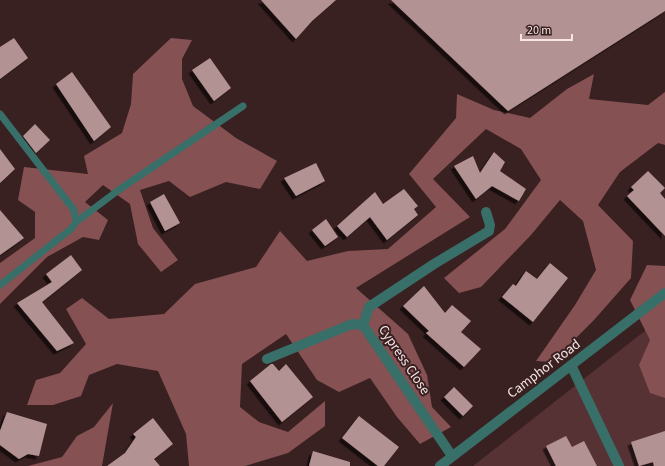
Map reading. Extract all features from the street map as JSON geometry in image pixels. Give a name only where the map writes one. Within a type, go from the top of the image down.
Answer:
[{"type":"street","points":[[363,325],[369,307],[434,264],[488,231],[490,225],[486,212]]},
{"type":"street","name":"Camphor Road","points":[[440,466],[665,294]]},
{"type":"street","name":"Cypress Close","points":[[267,359],[352,324],[363,325],[452,456]]},
{"type":"street","points":[[571,365],[618,466]]},
{"type":"lane","points":[[0,285],[71,229],[76,222],[120,189],[243,106]]},
{"type":"lane","points":[[0,114],[74,210],[76,222]]},
{"type":"shaded area","points":[[171,38],[192,40],[182,59],[182,79],[193,106],[236,138],[277,161],[260,189],[226,182],[190,197],[169,181],[140,190],[153,228],[178,260],[161,272],[138,244],[130,204],[103,185],[85,202],[108,220],[99,240],[83,237],[47,257],[0,304],[0,263],[35,238],[35,212],[18,200],[24,167],[88,174],[84,156],[122,133],[131,104],[133,74]]},
{"type":"shaded area","points":[[594,74],[589,99],[648,105],[665,92],[665,145],[658,143],[620,172],[598,205],[633,241],[631,278],[594,320],[552,362],[536,361],[575,305],[596,270],[583,221],[560,200],[531,235],[481,287],[459,293],[444,278],[505,229],[541,180],[521,149],[486,129],[433,179],[470,217],[356,288],[408,334],[427,375],[432,407],[451,427],[420,444],[397,417],[370,378],[339,392],[317,380],[286,334],[242,364],[240,407],[259,422],[288,432],[325,401],[325,426],[288,453],[245,466],[189,466],[186,434],[158,371],[117,364],[89,375],[81,396],[53,405],[27,405],[36,380],[60,373],[86,344],[66,309],[82,298],[109,319],[164,314],[195,284],[256,267],[280,231],[307,261],[348,251],[388,249],[436,207],[409,174],[456,118],[457,94],[494,110],[530,118],[567,89]]},
{"type":"shaded area","points":[[647,265],[665,266],[665,398],[650,393],[639,365],[650,340],[630,300]]},
{"type":"shaded area","points":[[665,315],[665,466],[473,466]]},
{"type":"shaded area","points":[[113,403],[102,466],[28,466],[62,457],[77,436],[94,427]]},
{"type":"building","points":[[261,0],[336,0],[312,21],[296,39]]},
{"type":"building","points":[[391,0],[665,0],[665,11],[508,111]]},
{"type":"building","points":[[14,38],[28,58],[0,79],[0,47]]},
{"type":"building","points":[[210,58],[231,88],[214,101],[192,70]]},
{"type":"building","points":[[72,72],[111,127],[94,141],[56,84]]},
{"type":"building","points":[[35,124],[50,140],[36,153],[23,136]]},
{"type":"building","points":[[0,149],[15,169],[0,183]]},
{"type":"building","points":[[494,152],[505,162],[500,171],[526,189],[519,201],[492,186],[476,199],[454,166],[473,156],[480,173]]},
{"type":"building","points":[[316,163],[325,181],[296,196],[284,178]]},
{"type":"building","points":[[648,171],[665,188],[660,193],[665,199],[665,236],[627,196],[634,190],[631,187]]},
{"type":"building","points":[[404,189],[418,206],[414,209],[418,215],[387,240],[370,217],[347,237],[337,226],[375,192],[383,204]]},
{"type":"building","points":[[164,194],[180,223],[165,231],[150,202]]},
{"type":"building","points":[[0,210],[24,238],[0,255]]},
{"type":"building","points":[[326,219],[338,237],[325,246],[312,230]]},
{"type":"building","points":[[71,255],[82,270],[42,302],[74,343],[57,351],[17,303],[52,282],[46,274]]},
{"type":"building","points":[[550,263],[568,278],[533,322],[502,297],[513,284],[516,286],[526,271],[537,279]]},
{"type":"building","points":[[424,286],[445,313],[452,305],[471,321],[461,332],[481,349],[464,367],[426,333],[429,331],[403,306]]},
{"type":"building","points":[[273,364],[279,371],[286,364],[313,397],[282,422],[250,381]]},
{"type":"building","points":[[454,387],[473,406],[463,416],[444,397]]},
{"type":"building","points":[[7,412],[47,424],[39,456],[28,454],[19,459],[0,445],[0,431]]},
{"type":"building","points":[[359,416],[399,447],[384,466],[378,466],[342,438]]},
{"type":"building","points":[[153,418],[173,444],[154,459],[160,466],[107,466],[125,453],[136,437],[133,434]]},
{"type":"building","points":[[665,431],[665,466],[654,466],[653,462],[639,466],[631,442]]},
{"type":"building","points":[[566,436],[572,447],[584,441],[597,466],[556,466],[546,446]]},
{"type":"building","points":[[313,451],[350,462],[350,466],[309,466]]}]
